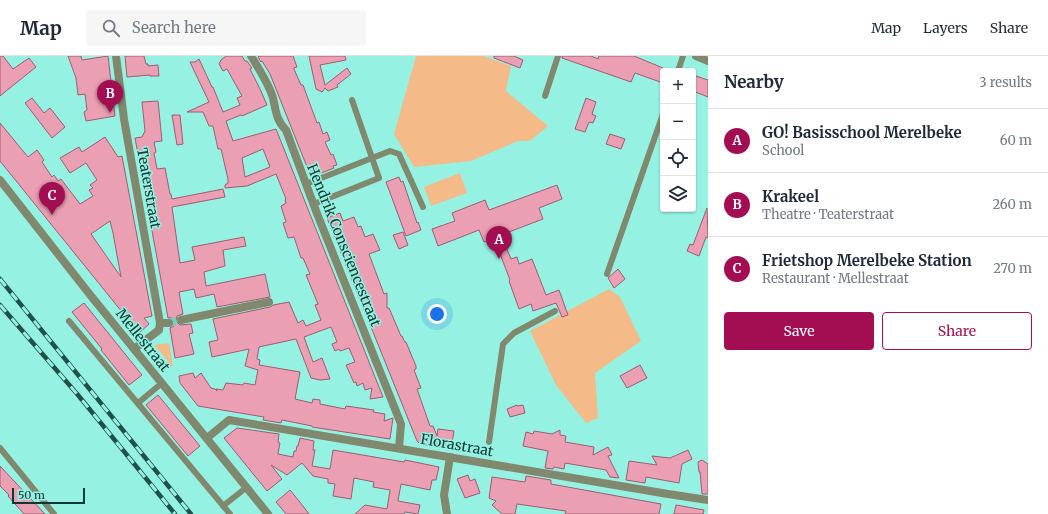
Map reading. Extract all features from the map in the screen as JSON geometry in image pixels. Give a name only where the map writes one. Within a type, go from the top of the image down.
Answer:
[{"type":"street","name":"Teaterstraat","points":[[116,56],[124,119],[165,323],[159,330],[134,349]]},
{"type":"street","name":"Hendrik Consciencestraat","points":[[251,56],[273,98],[273,106],[280,124],[286,130],[401,424],[399,448]]},
{"type":"street","points":[[696,56],[708,60]]},
{"type":"street","name":"Mellestraat","points":[[0,180],[134,349],[268,514]]},
{"type":"street","points":[[181,320],[269,302]]},
{"type":"street","name":"Florastraat","points":[[207,438],[229,420],[708,500]]},
{"type":"street","points":[[447,514],[444,495],[450,457]]},
{"type":"lane","points":[[545,96],[558,56]]},
{"type":"lane","points":[[679,68],[683,56]]},
{"type":"lane","points":[[314,204],[379,178],[352,100]]},
{"type":"lane","points":[[607,274],[660,123]]},
{"type":"lane","points":[[306,184],[390,151],[399,154],[423,207]]},
{"type":"lane","points":[[489,442],[503,344],[514,333],[555,311]]},
{"type":"lane","points":[[69,321],[230,514]]},
{"type":"lane","points":[[138,403],[162,383]]},
{"type":"lane","points":[[0,448],[54,514]]},
{"type":"lane","points":[[223,506],[247,487]]},
{"type":"shaded area","points":[[416,56],[484,56],[511,66],[506,91],[548,126],[530,141],[518,141],[471,161],[414,167],[394,134]]},
{"type":"shaded area","points":[[460,173],[467,193],[431,206],[424,187]]},
{"type":"shaded area","points":[[609,289],[620,297],[641,341],[595,373],[598,418],[586,423],[556,385],[530,331]]},
{"type":"shaded area","points":[[169,343],[173,366],[167,367],[165,364],[168,361],[154,345]]},
{"type":"building","points":[[0,56],[3,56],[13,69],[29,58],[36,67],[0,96]]},
{"type":"building","points":[[68,56],[81,56],[82,60],[108,56],[115,116],[86,121],[84,112],[87,110],[85,94],[78,95],[76,78]]},
{"type":"building","points":[[125,56],[144,56],[148,66],[158,65],[159,76],[150,75],[127,77]]},
{"type":"building","points":[[226,56],[242,56],[252,68],[250,69],[267,105],[226,121],[233,141],[276,129],[383,397],[370,399],[372,388],[365,390],[363,383],[357,386],[356,382],[354,383],[346,365],[355,362],[349,348],[335,351],[332,344],[337,342],[331,327],[304,337],[313,362],[322,358],[330,379],[320,380],[311,378],[296,339],[259,347],[257,359],[260,360],[259,365],[300,372],[295,399],[312,403],[313,399],[320,400],[320,404],[345,409],[346,406],[374,410],[373,412],[385,414],[384,421],[393,418],[390,439],[312,427],[282,420],[281,423],[263,420],[264,417],[198,406],[180,383],[179,376],[193,373],[195,378],[201,373],[211,388],[217,391],[216,389],[223,390],[226,383],[243,385],[244,383],[255,385],[258,370],[245,366],[249,349],[212,357],[209,342],[218,340],[213,319],[289,302],[298,323],[303,320],[306,326],[321,320],[315,305],[318,304],[306,275],[310,274],[303,258],[301,258],[294,237],[288,238],[283,223],[286,222],[281,206],[286,203],[286,199],[276,174],[247,186],[225,188],[225,185],[228,183],[228,179],[221,149],[218,149],[213,126],[209,126],[203,112],[187,112],[209,102],[190,62],[195,62],[199,59],[213,87],[223,112],[240,105],[237,98],[242,96],[227,69],[223,71],[219,64]],"holes":[[[263,149],[270,167],[245,177],[242,158]]]},
{"type":"building","points":[[293,56],[297,67],[294,69],[301,85],[303,85],[317,123],[319,122],[323,134],[327,132],[330,140],[325,142],[331,155],[333,154],[337,165],[333,166],[334,168],[311,177],[270,74],[262,61],[261,62],[258,57]]},
{"type":"building","points":[[309,56],[345,56],[346,60],[320,65],[325,85],[347,68],[351,74],[337,85],[338,87],[328,91],[325,88],[322,92],[316,89]]},
{"type":"building","points":[[494,56],[514,56],[523,60],[520,68],[494,58]]},
{"type":"building","points":[[562,56],[591,56],[598,59],[599,56],[634,56],[663,68],[660,68],[660,82],[635,73],[631,82],[562,58]]},
{"type":"building","points":[[696,76],[708,80],[708,97],[696,92]]},
{"type":"building","points":[[32,98],[44,113],[50,108],[65,127],[52,138],[25,103]]},
{"type":"building","points":[[586,98],[596,102],[592,114],[596,116],[593,123],[589,122],[585,132],[575,129]]},
{"type":"building","points":[[158,101],[162,141],[154,142],[156,152],[154,153],[157,169],[165,168],[172,199],[223,189],[225,197],[172,207],[180,263],[195,260],[192,247],[244,237],[246,246],[223,250],[225,266],[204,272],[206,286],[265,274],[270,297],[217,307],[214,294],[196,298],[194,289],[179,292],[183,314],[177,316],[176,321],[180,325],[191,324],[193,333],[189,334],[194,354],[175,358],[170,328],[174,326],[174,323],[172,318],[168,318],[135,138],[142,137],[145,131],[142,102]]},
{"type":"building","points":[[172,115],[180,115],[183,144],[177,145]]},
{"type":"building","points":[[0,123],[28,157],[37,150],[44,160],[42,162],[52,177],[54,175],[58,181],[61,179],[80,204],[93,196],[89,190],[93,188],[90,185],[97,180],[86,163],[70,173],[60,158],[79,147],[82,152],[105,137],[118,157],[122,156],[152,316],[144,318],[149,324],[139,333],[0,161]],"holes":[[[110,221],[121,277],[91,234]]]},
{"type":"building","points":[[610,134],[625,139],[621,149],[606,144]]},
{"type":"building","points":[[399,177],[401,182],[403,181],[417,223],[418,222],[421,230],[406,236],[386,182]]},
{"type":"building","points":[[557,185],[562,199],[539,208],[543,219],[501,235],[511,259],[517,257],[519,264],[532,259],[546,295],[559,290],[568,315],[562,317],[556,303],[533,311],[531,304],[519,309],[494,238],[484,242],[479,230],[438,246],[432,229],[455,221],[452,213],[485,200],[489,210]]},
{"type":"building","points":[[707,208],[708,238],[706,237],[699,256],[687,251],[690,244],[693,245]]},
{"type":"building","points":[[340,213],[343,221],[354,217],[358,227],[361,226],[365,237],[373,234],[380,250],[369,254],[384,294],[387,293],[387,308],[389,308],[401,336],[406,342],[416,366],[416,369],[414,370],[421,388],[417,389],[430,426],[433,426],[437,436],[438,429],[454,431],[451,449],[420,444],[417,441],[327,218]]},
{"type":"building","points":[[403,232],[408,245],[399,249],[393,235]]},
{"type":"building","points":[[618,269],[625,279],[614,288],[608,278]]},
{"type":"building","points":[[84,303],[142,375],[129,385],[72,312]]},
{"type":"building","points":[[640,365],[647,378],[627,388],[620,376]]},
{"type":"building","points":[[158,395],[200,446],[188,456],[146,405]]},
{"type":"building","points":[[517,405],[523,405],[525,413],[510,417],[507,409]]},
{"type":"building","points":[[237,428],[279,434],[278,442],[280,443],[278,454],[293,457],[300,438],[314,441],[313,450],[315,450],[312,466],[330,469],[333,450],[404,462],[405,460],[439,467],[436,480],[432,480],[430,490],[401,484],[398,501],[420,505],[418,514],[405,512],[404,514],[355,514],[365,505],[387,509],[390,490],[373,487],[374,482],[354,478],[351,499],[333,496],[335,484],[328,483],[328,479],[313,476],[302,463],[287,475],[271,465],[282,479],[267,491],[224,438]]},
{"type":"building","points":[[560,430],[560,435],[566,436],[565,442],[594,447],[593,455],[608,447],[612,455],[608,456],[619,478],[610,477],[606,470],[565,463],[564,469],[554,467],[553,469],[545,468],[548,451],[523,446],[526,432],[533,434],[534,431],[552,434]]},
{"type":"building","points":[[688,450],[692,459],[682,464],[679,483],[646,477],[645,483],[626,480],[629,461],[657,465],[652,456],[670,458]]},
{"type":"building","points":[[702,460],[708,464],[708,494],[702,494],[698,462]]},
{"type":"building","points":[[0,466],[45,514],[24,514],[0,486]]},
{"type":"building","points":[[468,475],[470,481],[475,479],[480,493],[465,498],[457,479]]},
{"type":"building","points":[[526,476],[551,480],[551,484],[661,504],[659,514],[565,514],[566,511],[517,504],[515,514],[502,514],[492,505],[496,501],[489,498],[492,477],[525,482]]},
{"type":"building","points":[[290,490],[309,514],[286,514],[276,502]]},
{"type":"building","points":[[676,505],[704,510],[703,514],[674,514]]},
{"type":"tunnel","points":[[169,323],[181,320]]},
{"type":"railway","points":[[0,279],[191,514]]},
{"type":"railway","points":[[0,305],[78,395],[175,514]]},
{"type":"place","name":"Krakeel","points":[[110,113]]},
{"type":"place","name":"Frietshop Merelbeke Station","points":[[52,215]]},
{"type":"place","name":"GO! Basisschool Merelbeke","points":[[499,259]]}]
